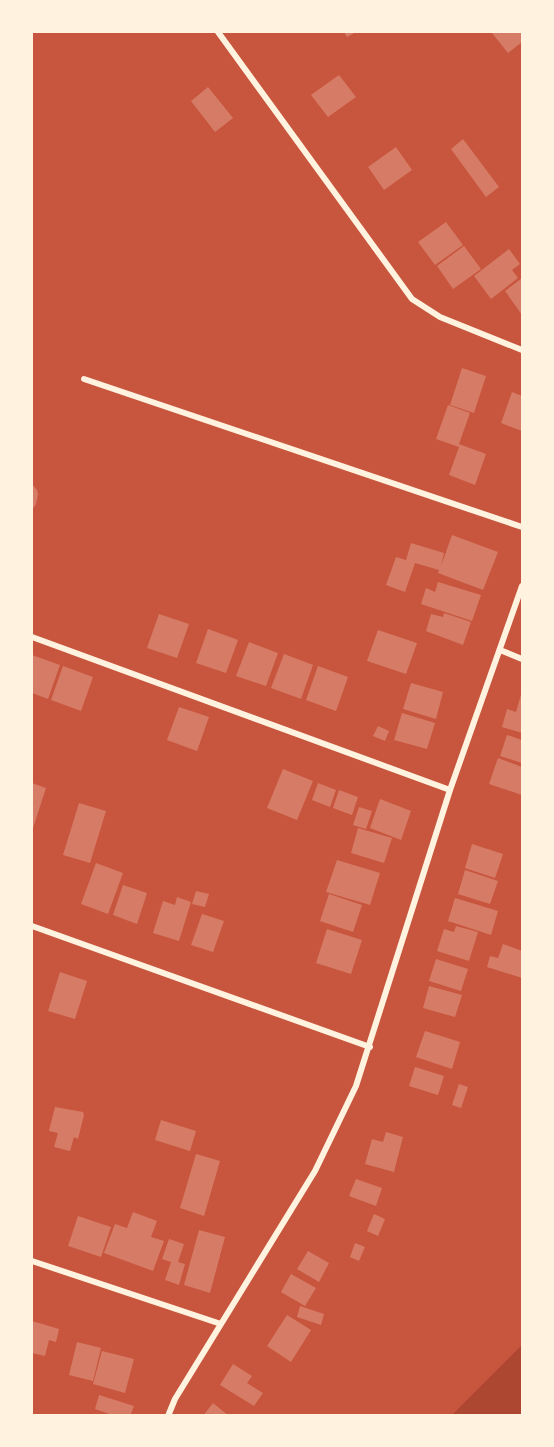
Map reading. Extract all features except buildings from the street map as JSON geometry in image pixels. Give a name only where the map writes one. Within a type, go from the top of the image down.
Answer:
[{"type":"street","points":[[218,32],[412,299],[440,317],[522,350]]},
{"type":"street","points":[[84,378],[522,527]]},
{"type":"street","points":[[168,1416],[221,1324],[315,1171],[356,1086],[450,790],[522,586]]},
{"type":"street","points":[[32,637],[450,790]]},
{"type":"street","points":[[500,650],[522,659]]},
{"type":"street","points":[[32,926],[370,1047]]},
{"type":"street","points":[[32,1261],[221,1324]]},
{"type":"shaded area","points":[[522,1345],[522,1415],[452,1415]]}]
